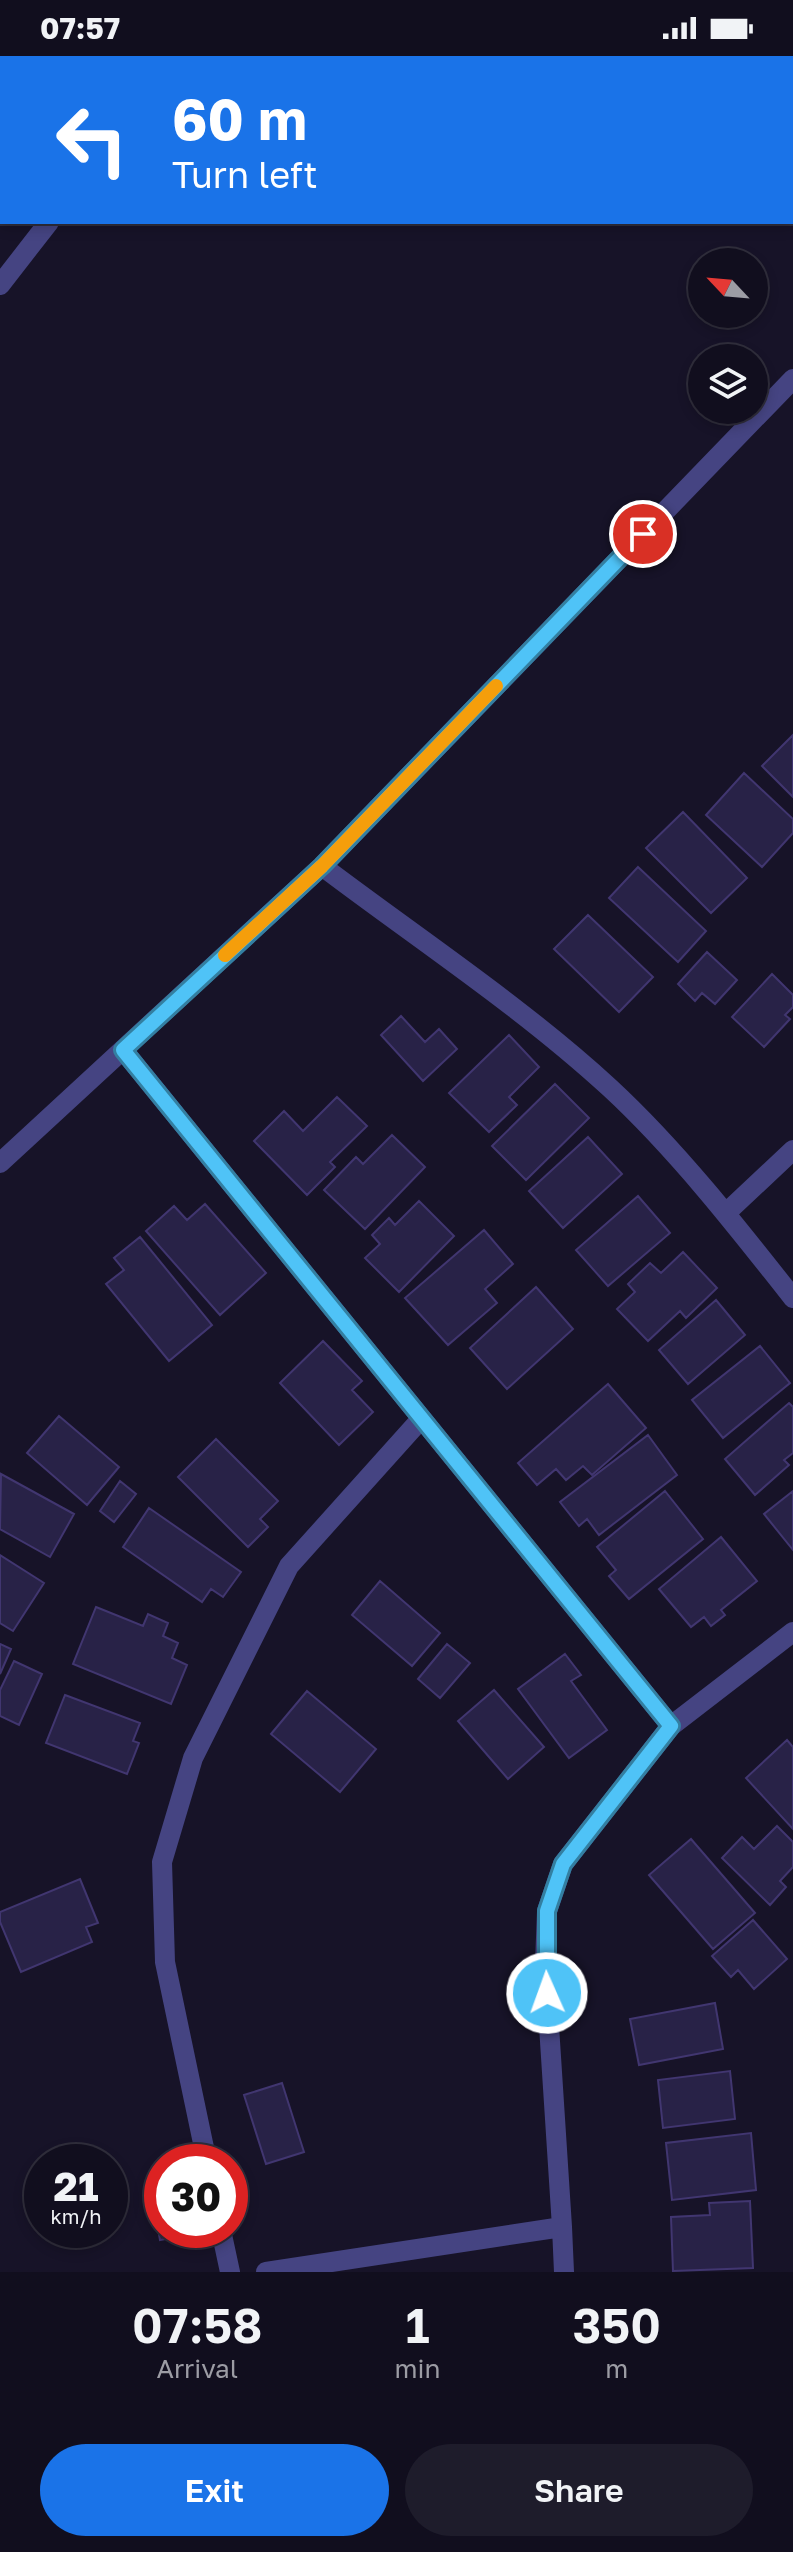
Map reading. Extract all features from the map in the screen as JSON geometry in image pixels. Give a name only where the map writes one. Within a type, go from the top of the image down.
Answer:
[{"type":"street","points":[[0,285],[47,224]]},
{"type":"street","points":[[0,1163],[322,866],[793,379]]},
{"type":"street","points":[[322,866],[581,1062],[613,1090],[726,1213],[793,1298]]},
{"type":"street","points":[[123,1050],[671,1726]]},
{"type":"street","points":[[726,1213],[793,1150]]},
{"type":"street","points":[[203,2144],[165,1962],[162,1862],[193,1758],[289,1566],[421,1419]]},
{"type":"street","points":[[564,2272],[545,1964],[547,1911],[563,1864],[671,1726],[793,1632]]},
{"type":"street","points":[[266,2272],[562,2227]]},
{"type":"street","points":[[225,2248],[230,2272]]},
{"type":"building","points":[[793,735],[793,797],[762,766]]},
{"type":"building","points":[[744,773],[793,819],[793,833],[762,867],[706,815]]},
{"type":"building","points":[[683,812],[747,878],[711,913],[646,848]]},
{"type":"building","points":[[638,867],[706,931],[678,962],[609,898]]},
{"type":"building","points":[[588,915],[653,977],[619,1012],[554,949]]},
{"type":"building","points":[[707,952],[737,980],[715,1004],[702,993],[695,1001],[678,984]]},
{"type":"building","points":[[772,974],[793,995],[793,1007],[785,1015],[790,1019],[764,1047],[732,1017]]},
{"type":"building","points":[[401,1016],[425,1042],[439,1029],[457,1049],[423,1081],[381,1035]]},
{"type":"building","points":[[509,1035],[539,1067],[509,1097],[517,1105],[489,1132],[449,1093]]},
{"type":"building","points":[[555,1084],[589,1118],[526,1180],[492,1146]]},
{"type":"building","points":[[337,1097],[367,1126],[330,1162],[335,1167],[307,1195],[254,1141],[284,1111],[303,1131]]},
{"type":"building","points":[[392,1135],[425,1167],[365,1229],[324,1190],[356,1157],[363,1164]]},
{"type":"building","points":[[588,1137],[622,1174],[563,1228],[529,1191]]},
{"type":"building","points":[[638,1196],[670,1233],[608,1286],[576,1250]]},
{"type":"building","points":[[419,1201],[454,1236],[399,1292],[365,1258],[380,1244],[372,1235],[389,1218],[395,1225]]},
{"type":"building","points":[[205,1204],[266,1273],[220,1315],[146,1231],[174,1206],[187,1220]]},
{"type":"building","points":[[484,1230],[513,1264],[485,1289],[497,1303],[448,1345],[405,1298]]},
{"type":"building","points":[[140,1237],[212,1325],[169,1361],[106,1284],[124,1270],[114,1258]]},
{"type":"building","points":[[683,1252],[717,1288],[686,1318],[680,1311],[648,1341],[617,1309],[635,1292],[628,1284],[650,1263],[661,1273]]},
{"type":"building","points":[[536,1287],[573,1329],[507,1389],[470,1348]]},
{"type":"building","points":[[716,1300],[745,1335],[688,1384],[659,1350]]},
{"type":"building","points":[[323,1341],[362,1381],[352,1390],[373,1412],[339,1445],[280,1383]]},
{"type":"building","points":[[760,1346],[790,1383],[723,1438],[692,1400]]},
{"type":"building","points":[[608,1384],[646,1428],[592,1475],[583,1466],[566,1480],[556,1469],[537,1485],[518,1463]]},
{"type":"building","points":[[789,1403],[793,1407],[793,1453],[784,1460],[789,1465],[755,1495],[725,1459]]},
{"type":"building","points":[[59,1416],[119,1467],[87,1505],[27,1453]]},
{"type":"building","points":[[648,1435],[677,1475],[599,1535],[587,1519],[579,1526],[560,1502]]},
{"type":"building","points":[[216,1439],[278,1501],[260,1519],[268,1527],[248,1547],[178,1477]]},
{"type":"building","points":[[1,1474],[74,1514],[50,1557],[0,1529]]},
{"type":"building","points":[[120,1481],[136,1494],[114,1522],[100,1511]]},
{"type":"building","points":[[665,1491],[703,1539],[629,1599],[609,1576],[616,1570],[597,1547]]},
{"type":"building","points":[[793,1491],[793,1550],[764,1514]]},
{"type":"building","points":[[149,1508],[241,1572],[223,1597],[211,1589],[202,1602],[123,1547]]},
{"type":"building","points":[[721,1537],[757,1581],[721,1610],[725,1615],[711,1626],[704,1617],[691,1627],[659,1589]]},
{"type":"building","points":[[0,1555],[44,1583],[13,1631],[0,1623]]},
{"type":"building","points":[[380,1581],[440,1633],[412,1666],[352,1615]]},
{"type":"building","points":[[96,1607],[143,1626],[148,1614],[168,1623],[163,1636],[178,1643],[172,1658],[187,1665],[171,1704],[73,1664]]},
{"type":"building","points":[[0,1644],[11,1649],[0,1674]]},
{"type":"building","points":[[447,1644],[470,1663],[440,1698],[418,1679]]},
{"type":"building","points":[[565,1654],[581,1675],[571,1681],[607,1730],[569,1758],[518,1689]]},
{"type":"building","points":[[14,1661],[42,1674],[19,1725],[0,1716],[0,1690]]},
{"type":"building","points":[[494,1690],[544,1747],[508,1779],[458,1721]]},
{"type":"building","points":[[307,1691],[376,1749],[340,1792],[271,1734]]},
{"type":"building","points":[[65,1695],[140,1723],[133,1741],[139,1743],[127,1774],[46,1743]]},
{"type":"building","points":[[787,1740],[793,1747],[793,1829],[746,1778]]},
{"type":"building","points":[[777,1826],[793,1842],[793,1867],[780,1881],[786,1887],[770,1905],[722,1858],[742,1837],[754,1849]]},
{"type":"building","points":[[691,1839],[755,1913],[713,1949],[649,1875]]},
{"type":"building","points":[[80,1879],[98,1923],[86,1927],[92,1942],[21,1972],[0,1922],[0,1912]]},
{"type":"building","points":[[753,1920],[787,1959],[754,1989],[738,1970],[731,1977],[712,1956]]},
{"type":"building","points":[[715,2003],[723,2049],[639,2065],[630,2019]]},
{"type":"building","points":[[730,2071],[735,2119],[663,2128],[658,2080]]},
{"type":"building","points":[[282,2083],[304,2152],[266,2164],[244,2095]]},
{"type":"building","points":[[751,2133],[756,2190],[672,2200],[666,2143]]},
{"type":"building","points":[[750,2201],[753,2268],[673,2271],[671,2217],[710,2215],[709,2203]]},
{"type":"slow traffic","points":[[225,955],[322,866],[496,686]]},
{"type":"route","points":[[547,1993],[547,1911],[563,1864],[671,1726],[123,1050],[322,866],[643,534]]}]
